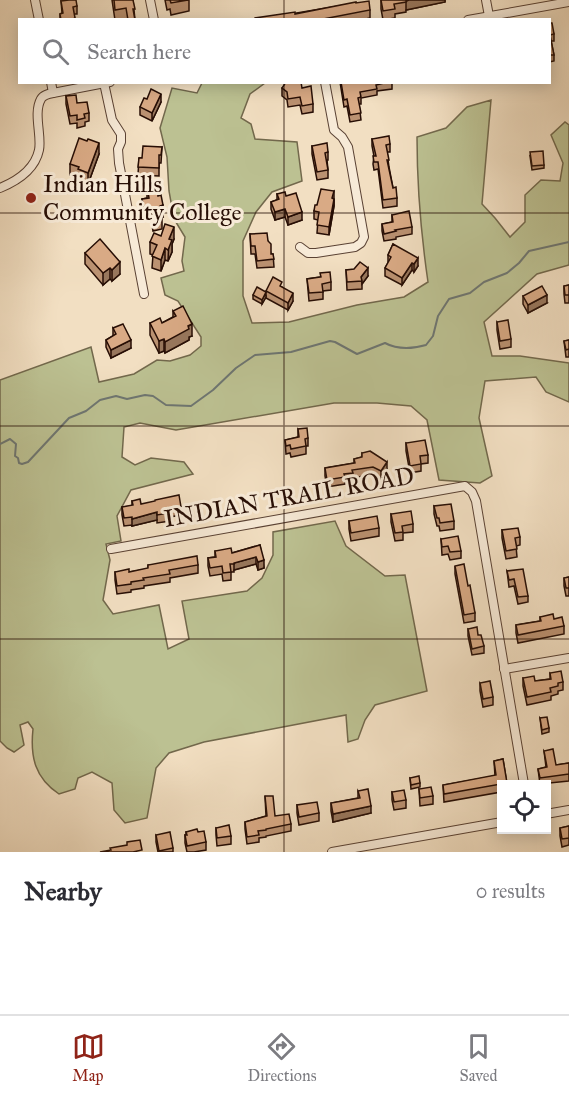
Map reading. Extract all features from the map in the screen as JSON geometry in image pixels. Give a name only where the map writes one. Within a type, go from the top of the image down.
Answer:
[{"type":"street","points":[[35,0],[39,18]]},
{"type":"street","points":[[150,0],[154,18]]},
{"type":"street","points":[[486,0],[489,16]]},
{"type":"street","points":[[478,18],[569,2]]},
{"type":"street","points":[[51,84],[53,93]]},
{"type":"street","points":[[0,188],[24,174],[32,166],[39,151],[40,100],[45,95],[102,84]]},
{"type":"street","points":[[107,84],[112,120],[121,134],[118,149],[119,163],[144,294]]},
{"type":"street","points":[[300,248],[308,253],[316,253],[355,247],[361,243],[363,237],[348,147],[334,130],[326,84]]},
{"type":"street","name":"INDIAN TRAIL ROAD","points":[[111,549],[465,486],[472,492],[476,501],[504,669]]},
{"type":"street","points":[[523,780],[504,669],[569,658]]},
{"type":"street","points":[[551,813],[569,810]]},
{"type":"street","points":[[333,852],[497,823]]},
{"type":"green space","points":[[202,84],[264,84],[250,94],[241,118],[251,124],[255,139],[297,142],[302,181],[272,192],[256,212],[243,241],[243,296],[252,323],[289,322],[357,305],[404,297],[428,282],[420,210],[417,137],[446,128],[467,107],[491,100],[482,204],[510,237],[525,222],[525,195],[541,180],[560,181],[563,163],[551,135],[565,122],[569,125],[569,265],[537,274],[484,322],[492,356],[520,356],[569,363],[569,402],[546,392],[536,377],[485,381],[479,418],[492,476],[480,483],[439,480],[427,420],[411,406],[334,403],[176,430],[140,423],[124,427],[122,457],[135,465],[151,458],[184,462],[193,474],[131,490],[117,516],[121,541],[106,544],[110,560],[103,600],[113,614],[159,605],[168,649],[189,639],[182,601],[247,591],[262,578],[273,555],[273,532],[335,521],[346,546],[385,576],[405,575],[427,691],[375,705],[365,720],[358,739],[348,742],[346,715],[204,742],[169,753],[156,768],[147,818],[125,823],[114,810],[112,783],[92,772],[78,778],[75,789],[59,794],[44,781],[36,766],[32,749],[33,729],[28,722],[20,725],[24,745],[14,752],[0,741],[0,380],[91,347],[99,382],[134,374],[157,360],[170,361],[190,355],[201,346],[201,337],[178,301],[165,295],[161,278],[184,271],[182,261],[185,237],[174,219],[169,191],[167,157],[160,128],[172,88],[197,93]]},
{"type":"building","points":[[76,0],[77,6],[73,7],[75,18],[61,18],[60,14],[63,13],[61,1]]},
{"type":"building","points":[[114,0],[133,0],[135,18],[128,18],[126,8],[115,10]]},
{"type":"building","points":[[170,0],[188,0],[171,3]]},
{"type":"building","points":[[381,0],[409,0],[394,4],[395,9],[383,11]]},
{"type":"building","points":[[369,1],[370,10],[328,18],[255,18],[295,12],[295,14]]},
{"type":"building","points":[[551,23],[552,23],[554,34],[551,35]]},
{"type":"building","points":[[285,84],[301,84],[302,88],[311,86],[313,104],[302,106],[300,97],[288,99],[287,92],[282,88]]},
{"type":"building","points":[[341,84],[380,84],[376,85],[377,89],[360,92],[361,97],[358,98],[361,113],[350,115],[347,99],[344,100]]},
{"type":"building","points":[[151,89],[161,94],[152,113],[140,107],[144,98],[147,99]]},
{"type":"building","points":[[76,95],[77,103],[87,102],[89,113],[84,114],[85,118],[77,120],[77,115],[70,116],[66,96]]},
{"type":"building","points":[[389,136],[390,144],[386,145],[389,160],[387,160],[393,188],[396,187],[397,198],[383,200],[378,162],[374,162],[373,156],[376,156],[372,139]]},
{"type":"building","points":[[79,138],[99,143],[88,173],[70,164]]},
{"type":"building","points":[[327,143],[328,152],[325,153],[328,170],[317,172],[312,146]]},
{"type":"building","points":[[143,146],[162,147],[161,155],[159,155],[159,168],[138,167],[139,158],[142,158]]},
{"type":"building","points":[[543,151],[544,165],[532,166],[530,152]]},
{"type":"building","points":[[156,184],[158,196],[161,195],[163,205],[160,206],[162,218],[153,219],[151,208],[144,209],[142,199],[149,198],[147,185]]},
{"type":"building","points":[[321,189],[334,191],[329,227],[317,225],[319,212],[314,211]]},
{"type":"building","points":[[285,192],[286,196],[296,193],[302,212],[288,217],[285,209],[275,212],[271,202],[279,199],[277,194]]},
{"type":"building","points":[[409,211],[412,227],[384,234],[382,224],[393,222],[392,215]]},
{"type":"building","points":[[165,224],[174,227],[169,239],[172,240],[168,250],[165,248],[161,260],[152,256],[157,245],[150,242],[154,233],[161,236]]},
{"type":"building","points":[[267,233],[274,259],[257,261],[255,246],[251,246],[250,234]]},
{"type":"building","points":[[100,239],[120,262],[112,270],[110,268],[103,273],[85,253]]},
{"type":"building","points":[[393,244],[418,258],[402,278],[385,268],[391,257],[388,255]]},
{"type":"building","points":[[360,262],[368,268],[361,277],[362,281],[347,282],[346,270],[354,269]]},
{"type":"building","points":[[330,272],[331,282],[322,284],[323,292],[309,293],[307,279],[321,277],[320,273]]},
{"type":"building","points":[[273,277],[282,282],[280,286],[293,293],[288,303],[266,291]]},
{"type":"building","points":[[569,285],[569,295],[565,295],[564,286]]},
{"type":"building","points":[[542,286],[547,295],[528,305],[523,296]]},
{"type":"building","points":[[257,287],[266,292],[262,300],[253,295]]},
{"type":"building","points":[[183,306],[192,324],[188,326],[189,329],[165,342],[164,339],[159,341],[150,323],[160,318],[162,323],[176,316],[173,311]]},
{"type":"building","points":[[508,320],[511,339],[500,341],[497,322]]},
{"type":"building","points":[[123,324],[131,340],[111,350],[106,340],[116,334],[113,328]]},
{"type":"building","points":[[569,340],[569,349],[566,350],[564,341]]},
{"type":"building","points":[[307,428],[306,446],[291,449],[290,445],[286,446],[285,440],[299,437],[298,429]]},
{"type":"building","points":[[425,440],[428,455],[420,456],[421,464],[410,466],[406,443]]},
{"type":"building","points":[[370,451],[387,462],[381,471],[373,467],[352,470],[353,473],[344,474],[345,477],[327,480],[325,468],[355,463],[354,459]]},
{"type":"building","points":[[179,495],[181,507],[169,509],[170,513],[157,515],[157,512],[132,519],[132,517],[124,518],[122,507],[133,505],[132,501],[140,499],[141,504]]},
{"type":"building","points":[[451,504],[454,521],[440,523],[434,506]]},
{"type":"building","points":[[411,511],[413,524],[402,526],[403,532],[395,533],[391,514]]},
{"type":"building","points":[[377,516],[379,528],[351,533],[349,521]]},
{"type":"building","points":[[518,528],[520,537],[515,538],[517,549],[506,551],[502,530]]},
{"type":"building","points":[[458,536],[461,551],[450,552],[448,546],[442,547],[441,539]]},
{"type":"building","points":[[260,545],[264,560],[258,562],[256,557],[230,564],[231,572],[223,573],[222,566],[210,568],[208,558],[216,557],[215,551],[231,548],[232,553]]},
{"type":"building","points":[[197,556],[198,565],[169,570],[170,574],[143,578],[144,580],[117,586],[115,572],[129,569],[129,572],[148,568],[148,565]]},
{"type":"building","points":[[464,564],[475,613],[464,615],[455,566]]},
{"type":"building","points":[[523,569],[528,596],[518,597],[514,579],[509,580],[507,571]]},
{"type":"building","points":[[569,577],[569,588],[566,588],[564,578]]},
{"type":"building","points":[[553,614],[554,619],[562,617],[564,626],[518,635],[516,625],[541,621],[540,617]]},
{"type":"building","points":[[477,627],[478,635],[481,635],[484,646],[472,649],[468,629]]},
{"type":"building","points":[[561,671],[563,682],[550,688],[551,692],[527,697],[523,678],[534,676],[535,681],[551,679],[550,673]]},
{"type":"building","points":[[490,681],[493,697],[483,699],[480,683]]},
{"type":"building","points":[[547,717],[549,728],[542,730],[540,718]]},
{"type":"building","points":[[553,749],[556,765],[569,763],[569,774],[540,778],[538,769],[547,767],[544,751]]},
{"type":"building","points":[[503,759],[506,780],[497,780],[497,785],[444,794],[443,785],[496,775],[494,761]]},
{"type":"building","points":[[419,776],[420,783],[411,785],[410,778]]},
{"type":"building","points":[[431,787],[433,796],[420,798],[419,789]]},
{"type":"building","points":[[368,789],[371,806],[333,814],[331,803],[360,798],[358,791]]},
{"type":"building","points":[[404,790],[406,800],[394,802],[392,792]]},
{"type":"building","points":[[265,796],[273,796],[275,816],[289,814],[291,824],[258,831],[259,835],[247,837],[245,822],[267,816]]},
{"type":"building","points":[[317,802],[319,813],[299,817],[297,805]]},
{"type":"building","points":[[229,825],[231,836],[217,838],[216,828]]},
{"type":"building","points":[[569,826],[569,838],[562,839],[560,828]]},
{"type":"building","points":[[197,829],[198,832],[204,831],[206,842],[187,846],[186,832]]},
{"type":"building","points":[[170,832],[173,848],[159,851],[156,835]]},
{"type":"building","points":[[140,840],[142,850],[100,852],[127,845],[127,842]]},
{"type":"waterway","points":[[0,444],[10,439],[16,444],[15,456],[19,463],[28,462],[69,418],[86,411],[100,400],[116,396],[127,399],[145,395],[153,396],[166,405],[191,406],[255,355],[291,352],[330,341],[357,354],[385,343],[405,348],[426,345],[433,336],[438,316],[449,299],[470,293],[484,282],[507,273],[529,251],[569,242]]},
{"type":"place","name":"Indian Hills Community College","points":[[31,198]]}]
